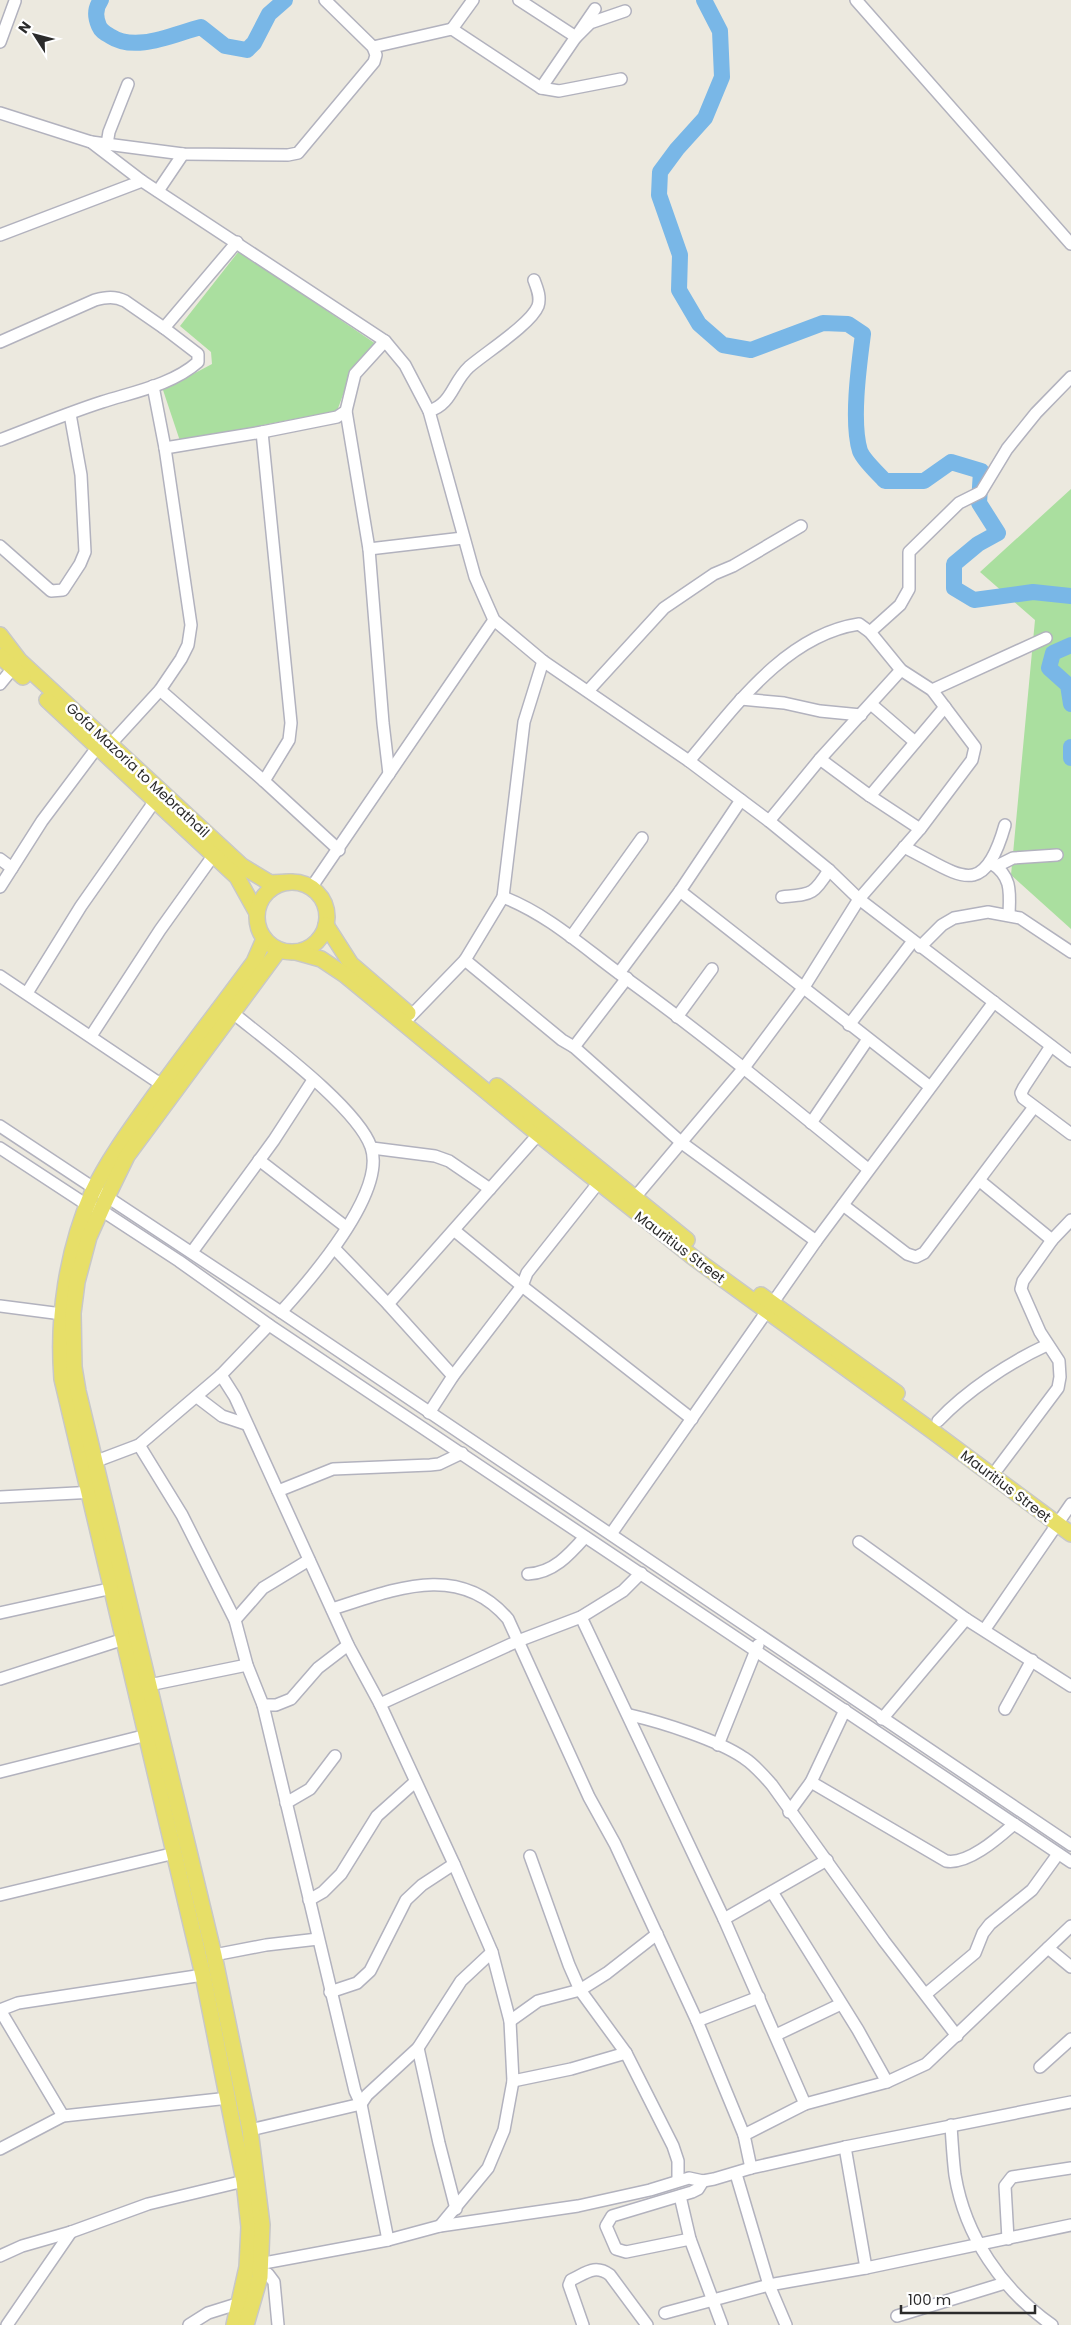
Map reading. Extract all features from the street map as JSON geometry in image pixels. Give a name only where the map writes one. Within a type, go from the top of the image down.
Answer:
[{"type":"main road","name":"Gofa Mazoria to Mebrathail","points":[[1,643],[16,664],[217,850],[270,883],[290,882]]},
{"type":"main road","name":"Gofa Mazoria to Mebrathail","points":[[217,850],[236,877],[257,913]]},
{"type":"main road","points":[[290,882],[301,883],[311,888],[324,904],[326,925],[315,943],[296,952],[279,950],[264,939],[257,922],[257,913],[261,902],[268,892],[278,885],[290,882]]},
{"type":"main road","name":"Mauritius Street","points":[[326,925],[350,964],[408,1019],[631,1202],[932,1430],[1063,1521]]},
{"type":"main road","points":[[234,2325],[240,2303],[256,2269],[244,2181],[203,1975],[113,1588],[95,1492],[94,1462],[74,1367],[73,1313],[77,1282],[97,1200],[116,1150],[254,962],[264,939]]},
{"type":"main road","points":[[246,2325],[262,2221],[250,2130],[214,1955],[148,1685],[62,1379],[62,1314],[66,1279],[78,1232],[97,1200],[127,1156],[279,950]]},
{"type":"main road","name":"Mauritius Street","points":[[296,952],[321,960],[408,1019]]},
{"type":"main road","name":"Mauritius Street","points":[[768,1307],[938,1422],[1063,1521],[1071,1534]]},
{"type":"street","points":[[0,113],[91,142],[183,154],[288,156],[298,153],[374,62],[376,55],[373,47],[325,0]]},
{"type":"street","points":[[373,47],[452,29],[473,0]]},
{"type":"street","points":[[519,0],[576,37]]},
{"type":"street","points":[[856,0],[1071,244]]},
{"type":"street","points":[[0,42],[15,1]]},
{"type":"street","points":[[541,88],[595,9]]},
{"type":"street","points":[[576,37],[590,23],[625,11]]},
{"type":"street","points":[[452,29],[541,88],[559,90],[621,79]]},
{"type":"street","points":[[107,144],[109,132],[128,84]]},
{"type":"street","points":[[91,142],[142,181],[385,341],[405,365],[429,411],[475,577],[494,620],[543,661],[689,761],[769,821],[829,870],[859,899],[1071,1061]]},
{"type":"street","points":[[158,190],[183,154]]},
{"type":"street","points":[[0,235],[142,181]]},
{"type":"street","points":[[164,328],[237,242]]},
{"type":"street","points":[[429,411],[444,404],[467,369],[531,318],[539,305],[539,293],[534,280]]},
{"type":"street","points":[[0,342],[95,300],[106,297],[118,297],[164,328],[200,358],[192,367],[153,386],[0,440]]},
{"type":"street","points":[[385,341],[355,374],[346,411],[368,548],[389,774]]},
{"type":"street","points":[[870,632],[900,605],[909,589],[909,552],[959,503],[981,492],[1007,449],[1036,414],[1071,377]]},
{"type":"street","points":[[0,887],[42,821],[104,745],[160,690],[188,645],[191,625],[165,448],[153,386]]},
{"type":"street","points":[[165,448],[320,421],[337,417],[346,411]]},
{"type":"street","points":[[0,546],[51,591],[63,590],[80,564],[85,552],[85,533],[81,475],[70,414]]},
{"type":"street","points":[[262,432],[291,723],[289,740],[264,781]]},
{"type":"street","points":[[588,691],[664,608],[714,574],[733,566],[801,526]]},
{"type":"street","points":[[368,548],[463,538]]},
{"type":"street","points":[[311,888],[339,850],[494,620]]},
{"type":"street","points":[[631,1202],[743,1069],[804,987],[859,899],[920,829],[972,760],[975,747],[932,690],[901,670],[870,632],[859,624],[846,626],[820,635],[787,657],[741,700],[689,761]]},
{"type":"street","points":[[932,690],[1046,638]]},
{"type":"street","points":[[408,1019],[465,960],[503,897],[524,722],[543,661]]},
{"type":"street","points":[[0,684],[16,664]]},
{"type":"street","points":[[769,821],[820,759],[901,670]]},
{"type":"street","points":[[160,690],[339,850]]},
{"type":"street","points":[[741,700],[784,703],[820,712],[861,715]]},
{"type":"street","points":[[871,704],[915,742]]},
{"type":"street","points":[[870,796],[945,707]]},
{"type":"street","points":[[820,759],[870,796],[920,829]]},
{"type":"street","points":[[27,993],[81,906],[158,796]]},
{"type":"street","points":[[574,1047],[741,800]]},
{"type":"street","points":[[994,865],[1005,825]]},
{"type":"street","points":[[571,937],[642,838]]},
{"type":"street","points":[[904,848],[959,874],[971,877],[1013,858],[1057,855]]},
{"type":"street","points":[[91,1036],[217,850]]},
{"type":"street","points":[[0,859],[12,868]]},
{"type":"street","points":[[994,865],[1008,880],[1009,914]]},
{"type":"street","points":[[782,897],[812,893],[829,870]]},
{"type":"street","points":[[680,891],[929,1086]]},
{"type":"street","points":[[503,897],[528,907],[623,975],[868,1169]]},
{"type":"street","points":[[849,1025],[917,944],[954,918],[988,912],[1009,914],[1020,918],[1071,952]]},
{"type":"street","points":[[465,960],[562,1040],[574,1047],[682,1143],[816,1241]]},
{"type":"street","points":[[677,1016],[712,969]]},
{"type":"street","points":[[0,976],[162,1085]]},
{"type":"street","points":[[611,1534],[768,1307],[929,1086],[994,1002]]},
{"type":"street","points":[[233,1012],[328,1092],[364,1132],[372,1148],[372,1172],[362,1200],[334,1248],[312,1278],[281,1312]]},
{"type":"street","points":[[811,1123],[868,1039]]},
{"type":"street","points":[[1051,1046],[1024,1086],[1023,1098],[1071,1134]]},
{"type":"street","points":[[192,1252],[259,1160],[313,1080]]},
{"type":"street","points":[[843,1204],[907,1254],[916,1257],[924,1253],[980,1182],[1034,1107]]},
{"type":"street","points":[[0,1126],[179,1261],[269,1325],[1071,1862]]},
{"type":"street","points":[[388,1304],[455,1231],[542,1130]]},
{"type":"street","points":[[0,1148],[192,1252],[882,1719],[1069,1839]]},
{"type":"street","points":[[372,1148],[435,1156],[450,1161],[490,1189]]},
{"type":"street","points":[[259,1160],[346,1227]]},
{"type":"street","points":[[429,1413],[453,1376],[522,1286],[527,1273],[602,1178]]},
{"type":"street","points":[[980,1182],[1052,1240]]},
{"type":"street","points":[[998,1468],[1058,1388],[1060,1377],[1059,1361],[1047,1345],[1022,1289],[1023,1282],[1052,1240],[1071,1220]]},
{"type":"street","points":[[455,1231],[692,1419]]},
{"type":"street","points":[[334,1248],[453,1376]]},
{"type":"street","points":[[0,1306],[62,1314]]},
{"type":"street","points":[[94,1462],[139,1445],[221,1376],[269,1325]]},
{"type":"street","points":[[938,1422],[948,1410],[1014,1361],[1047,1345]]},
{"type":"street","points":[[221,1376],[235,1397],[348,1645],[380,1704],[454,1864],[492,1952],[510,2021],[513,2081],[504,2130],[488,2168],[440,2226]]},
{"type":"street","points":[[197,1397],[222,1416],[246,1424]]},
{"type":"street","points":[[139,1445],[182,1515],[235,1620],[247,1665],[263,1705],[330,1992],[355,2091],[361,2104],[388,2240]]},
{"type":"street","points":[[278,1491],[333,1469],[430,1466],[440,1464],[462,1453]]},
{"type":"street","points":[[0,1497],[95,1492]]},
{"type":"street","points":[[985,1629],[1063,1521],[1071,1504]]},
{"type":"street","points":[[528,1574],[539,1573],[552,1568],[585,1537]]},
{"type":"street","points":[[859,1542],[966,1618],[1071,1686]]},
{"type":"street","points":[[235,1620],[262,1588],[309,1560]]},
{"type":"street","points":[[380,1704],[518,1641],[581,1617],[623,1591],[641,1573]]},
{"type":"street","points":[[332,1609],[416,1586],[447,1584],[476,1592],[495,1604],[508,1619],[589,1797],[615,1844],[697,2021],[744,2135],[751,2168]]},
{"type":"street","points":[[0,1613],[113,1588]]},
{"type":"street","points":[[581,1617],[630,1715],[724,1919],[805,2104]]},
{"type":"street","points":[[882,1719],[966,1618]]},
{"type":"street","points":[[718,1745],[755,1650],[763,1638]]},
{"type":"street","points":[[0,1679],[124,1639]]},
{"type":"street","points":[[263,1705],[276,1705],[291,1700],[318,1668],[348,1645]]},
{"type":"street","points":[[1005,1709],[1032,1660]]},
{"type":"street","points":[[148,1685],[247,1665]]},
{"type":"street","points":[[789,1812],[811,1782],[845,1710]]},
{"type":"street","points":[[630,1715],[656,1721],[718,1745],[744,1758],[760,1772],[772,1785],[789,1812],[827,1860],[884,1941],[956,2036]]},
{"type":"street","points":[[0,1772],[147,1735]]},
{"type":"street","points":[[286,1803],[310,1790],[334,1756]]},
{"type":"street","points":[[309,1900],[323,1892],[341,1874],[377,1816],[415,1782]]},
{"type":"street","points":[[811,1782],[946,1861],[955,1863],[994,1841],[1014,1824]]},
{"type":"street","points":[[0,1895],[175,1853]]},
{"type":"street","points":[[926,1994],[974,1954],[983,1933],[990,1924],[1032,1890],[1058,1854]]},
{"type":"street","points":[[530,1856],[568,1965],[580,1990],[626,2053],[673,2146],[678,2161],[678,2180]]},
{"type":"street","points":[[724,1919],[827,1860]]},
{"type":"street","points":[[330,1992],[357,1983],[370,1971],[406,1900],[422,1885],[454,1864]]},
{"type":"street","points":[[772,1892],[887,2082]]},
{"type":"street","points":[[744,2135],[805,2104],[887,2082],[926,2064],[1071,1926]]},
{"type":"street","points":[[510,2021],[538,2001],[580,1990],[607,1973],[657,1934]]},
{"type":"street","points":[[214,1955],[266,1945],[318,1939]]},
{"type":"street","points":[[1048,1948],[1071,1967]]},
{"type":"street","points":[[250,2130],[361,2104],[367,2095],[418,2048],[461,1981],[492,1952]]},
{"type":"street","points":[[63,2116],[0,2010],[18,2003],[203,1975]]},
{"type":"street","points":[[697,2021],[759,1997]]},
{"type":"street","points":[[776,2035],[841,2004]]},
{"type":"street","points":[[1040,2067],[1071,2039]]},
{"type":"street","points":[[418,2048],[439,2144],[456,2209]]},
{"type":"street","points":[[513,2081],[571,2069],[626,2053]]},
{"type":"street","points":[[0,2149],[63,2116],[229,2098]]},
{"type":"street","points":[[256,2269],[388,2240],[440,2226],[578,2206],[650,2190],[678,2180],[690,2178],[704,2181],[736,2174],[751,2168],[845,2147],[1071,2102]]},
{"type":"street","points":[[951,2125],[956,2176],[970,2224],[980,2246],[1005,2283],[1051,2325]]},
{"type":"street","points":[[845,2147],[866,2268]]},
{"type":"street","points":[[1008,2239],[1005,2186],[1007,2181],[1012,2178],[1071,2168]]},
{"type":"street","points":[[736,2174],[769,2284],[786,2325]]},
{"type":"street","points":[[0,2256],[22,2246],[71,2232],[148,2204],[244,2181]]},
{"type":"street","points":[[690,2239],[626,2252],[616,2249],[606,2226],[612,2216],[680,2196],[698,2189],[704,2181]]},
{"type":"street","points":[[680,2196],[690,2239],[722,2325]]},
{"type":"street","points":[[665,2313],[769,2284],[980,2246],[1071,2225]]},
{"type":"street","points":[[7,2325],[71,2232]]},
{"type":"street","points":[[583,2325],[569,2285],[571,2280],[594,2268],[601,2269],[610,2275],[647,2325]]},
{"type":"street","points":[[256,2269],[268,2274],[274,2282],[278,2325]]},
{"type":"street","points":[[897,2316],[1005,2283]]},
{"type":"street","points":[[189,2325],[208,2313],[240,2303]]},
{"type":"green space","points":[[239,251],[376,344],[353,368],[337,411],[180,441],[163,390],[212,364],[211,352],[180,326]]},
{"type":"green space","points":[[1071,489],[1071,929],[1011,875],[1035,620],[980,572]]},
{"type":"waterway","points":[[101,0],[96,13],[99,26],[105,33],[120,41],[131,43],[155,40],[201,27],[225,46],[247,50],[254,43],[269,14],[285,0]]},
{"type":"waterway","points":[[704,0],[720,31],[722,77],[705,118],[677,149],[660,172],[659,195],[680,255],[679,290],[699,324],[723,345],[751,350],[823,323],[848,324],[863,334],[856,425],[860,451],[868,463],[885,481],[924,481],[951,462],[981,471],[979,503],[998,533],[978,544],[954,564],[954,588],[974,600],[1033,592],[1071,596]]},
{"type":"waterway","points":[[1071,645],[1053,653],[1049,668],[1068,685],[1071,704]]},
{"type":"waterway","points":[[1071,747],[1071,758]]}]
